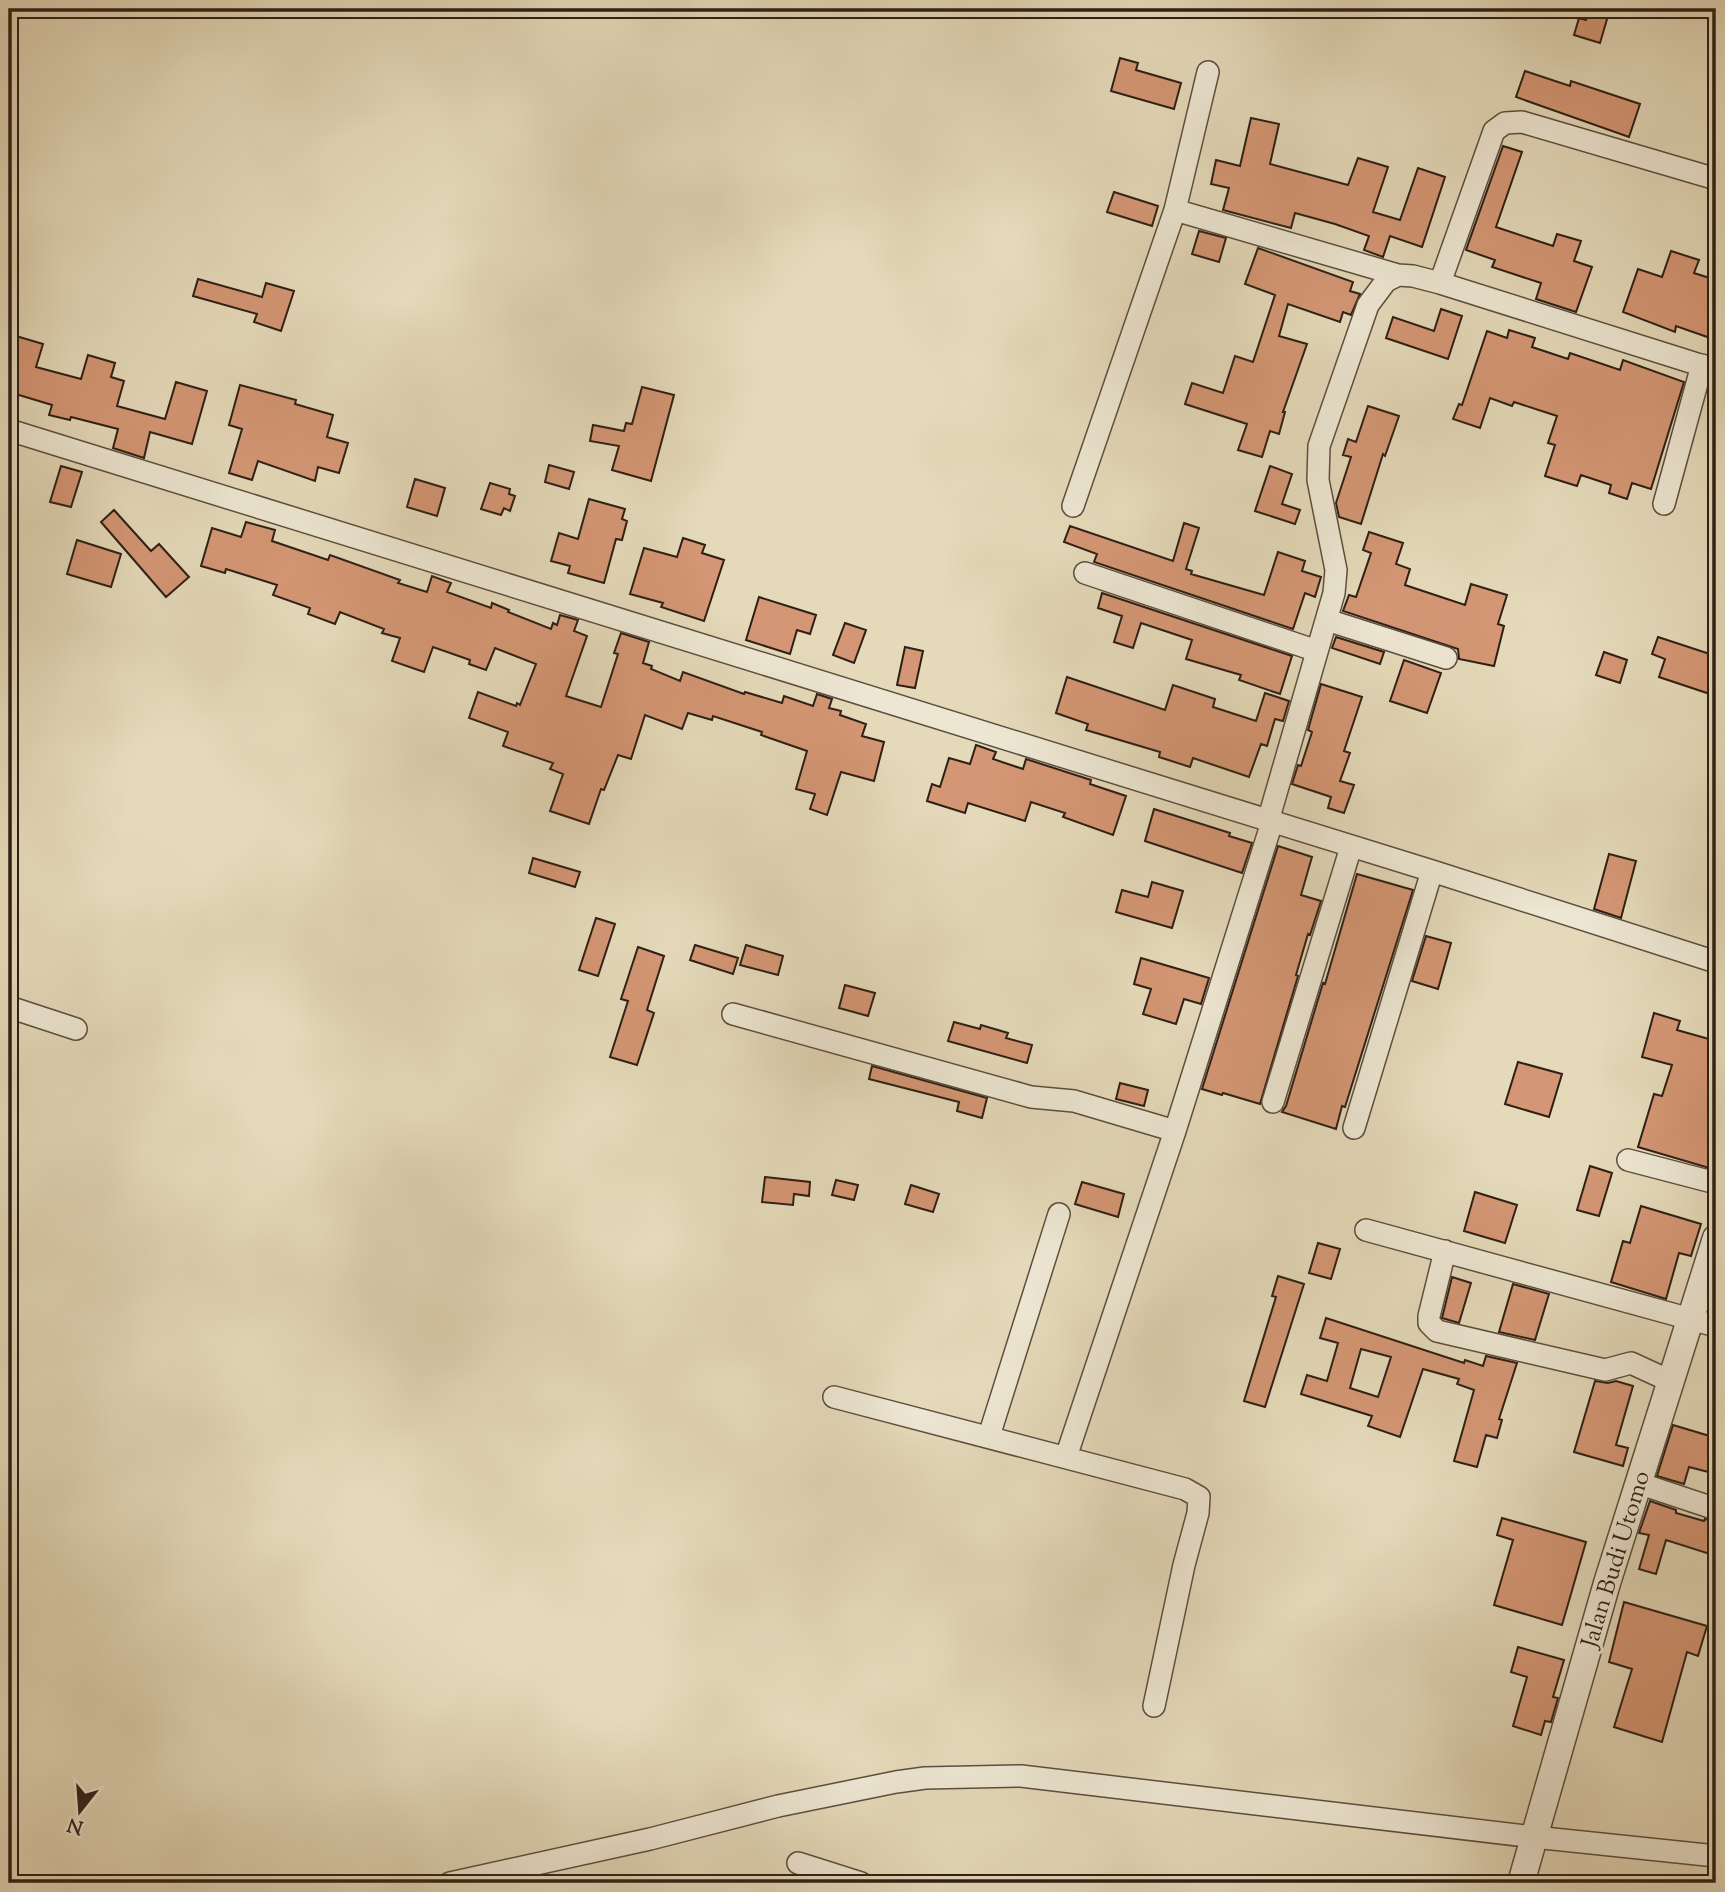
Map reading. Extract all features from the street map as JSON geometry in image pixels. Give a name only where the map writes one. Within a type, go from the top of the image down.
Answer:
[{"type":"street","points":[[1073,506],[1175,210],[1208,72]]},
{"type":"street","points":[[1440,283],[1494,131],[1505,123],[1522,122],[1716,179]]},
{"type":"street","points":[[1175,210],[1398,275],[1440,283],[1709,368],[1664,504]]},
{"type":"street","points":[[1066,1457],[1175,1131],[1270,822],[1334,593],[1336,570],[1318,480],[1319,446],[1368,305],[1386,281],[1398,275]]},
{"type":"street","points":[[9,430],[1432,871],[1716,962]]},
{"type":"street","points":[[1084,573],[1317,651]]},
{"type":"street","points":[[1327,620],[1446,658]]},
{"type":"street","points":[[1273,1102],[1351,847]]},
{"type":"street","points":[[1354,1128],[1432,871]]},
{"type":"street","points":[[9,1007],[76,1028]]},
{"type":"street","points":[[733,1014],[1031,1097],[1074,1101],[1175,1131]]},
{"type":"street","points":[[1628,1160],[1716,1183]]},
{"type":"street","points":[[989,1436],[1059,1214]]},
{"type":"street","points":[[1366,1230],[1716,1326]]},
{"type":"street","name":"Jalan Budi Utomo","points":[[1521,1883],[1607,1583],[1716,1238]]},
{"type":"street","points":[[1445,1251],[1429,1316],[1429,1322],[1437,1331],[1605,1370],[1631,1363],[1670,1381]]},
{"type":"street","points":[[834,1397],[1185,1489],[1199,1497],[1200,1503],[1154,1706]]},
{"type":"street","points":[[1638,1483],[1716,1509]]},
{"type":"street","points":[[450,1883],[650,1839],[778,1806],[896,1782],[947,1777],[1021,1776],[1534,1838],[1716,1856]]},
{"type":"street","points":[[798,1863],[861,1883]]},
{"type":"building","points":[[1590,9],[1610,9],[1600,43],[1574,35],[1579,18],[1586,20]]},
{"type":"building","points":[[1120,58],[1138,63],[1136,70],[1181,83],[1174,109],[1111,91]]},
{"type":"building","points":[[1525,71],[1570,86],[1571,81],[1640,104],[1629,137],[1516,97]]},
{"type":"building","points":[[1251,118],[1279,124],[1270,164],[1348,185],[1358,158],[1388,167],[1373,212],[1400,220],[1418,168],[1445,177],[1422,247],[1390,236],[1383,257],[1364,250],[1369,236],[1335,224],[1295,213],[1291,228],[1223,210],[1229,188],[1211,184],[1216,160],[1240,166]]},
{"type":"building","points":[[1503,146],[1522,152],[1496,227],[1553,246],[1557,234],[1581,241],[1574,261],[1592,267],[1576,312],[1536,299],[1541,283],[1492,267],[1495,260],[1466,250]]},
{"type":"building","points":[[1114,192],[1158,206],[1152,226],[1107,212]]},
{"type":"building","points":[[1199,231],[1226,238],[1219,262],[1192,254]]},
{"type":"building","points":[[1258,248],[1353,282],[1350,291],[1360,294],[1351,315],[1343,312],[1340,322],[1288,304],[1279,336],[1307,344],[1283,412],[1279,434],[1270,431],[1262,457],[1238,450],[1247,424],[1185,404],[1192,383],[1223,393],[1235,356],[1253,362],[1275,295],[1245,284]]},
{"type":"building","points":[[1671,251],[1699,260],[1694,273],[1716,280],[1716,340],[1676,326],[1675,332],[1623,312],[1638,269],[1662,277]]},
{"type":"building","points":[[198,279],[262,297],[266,283],[294,291],[281,331],[254,322],[257,314],[193,296]]},
{"type":"building","points":[[1441,309],[1462,316],[1448,359],[1386,338],[1393,317],[1434,331]]},
{"type":"building","points":[[1509,330],[1535,338],[1532,347],[1568,359],[1570,353],[1620,370],[1623,360],[1684,382],[1651,489],[1632,483],[1627,499],[1609,493],[1611,485],[1581,475],[1577,486],[1545,476],[1555,445],[1548,443],[1557,416],[1514,402],[1512,406],[1490,398],[1480,428],[1453,419],[1459,404],[1462,405],[1487,331],[1507,338]]},
{"type":"building","points":[[16,336],[43,344],[36,367],[81,379],[88,355],[115,363],[111,377],[124,381],[117,406],[165,419],[176,382],[207,391],[192,444],[150,432],[144,458],[113,448],[118,429],[71,417],[70,420],[49,415],[52,405],[9,392],[9,360]]},
{"type":"building","points":[[240,385],[296,400],[295,404],[333,415],[327,437],[348,443],[339,473],[318,467],[315,481],[258,461],[252,480],[229,473],[242,429],[229,425]]},
{"type":"building","points":[[642,387],[674,395],[651,481],[612,470],[619,446],[590,441],[593,425],[624,431],[626,423],[632,424]]},
{"type":"building","points":[[1368,406],[1399,416],[1385,456],[1383,454],[1361,524],[1339,517],[1336,503],[1351,457],[1343,455],[1348,439],[1356,442]]},
{"type":"building","points":[[549,465],[574,472],[569,489],[545,482]]},
{"type":"building","points":[[61,466],[82,472],[71,507],[50,502]]},
{"type":"building","points":[[1270,466],[1292,474],[1282,504],[1300,510],[1295,524],[1255,511]]},
{"type":"building","points":[[415,479],[445,488],[437,516],[407,507]]},
{"type":"building","points":[[490,483],[510,489],[509,494],[515,496],[510,511],[504,508],[501,515],[481,509]]},
{"type":"building","points":[[589,499],[625,509],[622,519],[627,521],[622,540],[616,539],[604,583],[568,573],[570,566],[551,561],[559,533],[578,539]]},
{"type":"building","points":[[114,510],[151,551],[159,544],[189,577],[166,597],[101,522]]},
{"type":"building","points":[[246,522],[275,530],[272,541],[328,560],[330,555],[427,592],[432,576],[451,583],[447,592],[491,608],[492,603],[551,629],[553,623],[557,625],[560,615],[578,620],[574,631],[587,636],[566,696],[601,707],[618,654],[614,653],[621,633],[649,642],[643,663],[680,681],[683,672],[744,694],[745,692],[782,703],[784,696],[813,706],[817,694],[832,699],[829,708],[866,724],[862,736],[884,742],[874,781],[841,772],[827,815],[810,809],[815,794],[796,789],[807,751],[761,735],[762,732],[713,716],[712,720],[688,713],[682,729],[645,715],[631,759],[618,755],[604,790],[601,789],[589,824],[550,811],[563,774],[550,769],[553,763],[503,746],[508,732],[469,718],[478,692],[516,706],[517,703],[520,705],[536,664],[495,648],[486,670],[469,664],[470,660],[433,647],[424,672],[392,661],[400,638],[382,633],[384,629],[340,612],[335,624],[308,614],[310,608],[273,595],[277,585],[226,569],[225,573],[201,566],[212,528],[241,537]]},
{"type":"building","points":[[1184,523],[1199,528],[1186,569],[1192,571],[1191,574],[1264,595],[1278,552],[1305,561],[1302,571],[1321,577],[1315,597],[1305,593],[1293,629],[1094,562],[1097,554],[1064,542],[1070,526],[1173,561]]},
{"type":"building","points":[[1369,532],[1403,543],[1396,564],[1410,569],[1405,585],[1465,605],[1471,584],[1507,595],[1498,624],[1504,626],[1494,666],[1459,659],[1458,649],[1343,611],[1349,595],[1356,597],[1371,553],[1363,550]]},
{"type":"building","points":[[683,538],[705,545],[702,553],[724,560],[704,621],[661,607],[663,603],[630,594],[644,548],[677,557]]},
{"type":"building","points":[[77,540],[121,554],[111,587],[67,574]]},
{"type":"building","points":[[1102,593],[1292,656],[1280,694],[1239,680],[1241,675],[1186,659],[1192,640],[1141,623],[1133,648],[1114,642],[1122,616],[1098,608]]},
{"type":"building","points":[[759,597],[816,615],[810,634],[797,630],[790,654],[746,640]]},
{"type":"building","points":[[845,623],[866,630],[854,663],[833,655]]},
{"type":"building","points":[[1336,637],[1384,652],[1380,664],[1332,648]]},
{"type":"building","points":[[1658,637],[1716,656],[1716,696],[1659,677],[1665,659],[1652,654]]},
{"type":"building","points":[[905,647],[923,651],[915,688],[897,685]]},
{"type":"building","points":[[1604,652],[1627,660],[1620,683],[1596,675]]},
{"type":"building","points":[[1404,660],[1441,673],[1427,713],[1390,701]]},
{"type":"building","points":[[1067,677],[1165,710],[1173,685],[1215,699],[1213,707],[1256,721],[1265,693],[1289,701],[1283,721],[1275,719],[1267,746],[1261,744],[1249,777],[1193,758],[1190,767],[1159,757],[1160,752],[1086,730],[1088,724],[1056,713]]},
{"type":"building","points":[[1321,684],[1362,697],[1344,751],[1350,753],[1340,781],[1354,785],[1344,813],[1328,808],[1331,797],[1292,784],[1312,732],[1308,730]]},
{"type":"building","points":[[976,745],[996,752],[993,759],[1023,769],[1026,759],[1091,780],[1090,784],[1126,796],[1113,835],[1063,817],[1065,813],[1031,802],[1025,821],[968,803],[965,813],[927,801],[932,784],[940,787],[949,758],[970,764]]},
{"type":"building","points":[[1154,809],[1230,833],[1229,836],[1252,843],[1242,873],[1145,841]]},
{"type":"building","points":[[1278,846],[1312,857],[1301,895],[1321,901],[1310,935],[1308,934],[1260,1104],[1202,1089]]},
{"type":"building","points":[[1609,854],[1636,861],[1621,918],[1594,909]]},
{"type":"building","points":[[533,858],[580,872],[575,887],[529,873]]},
{"type":"building","points":[[1357,874],[1413,890],[1336,1129],[1282,1112],[1323,983],[1325,984]]},
{"type":"building","points":[[1152,882],[1183,891],[1172,928],[1116,912],[1122,890],[1148,897]]},
{"type":"building","points":[[596,918],[615,924],[598,976],[579,970]]},
{"type":"building","points":[[1426,936],[1451,943],[1438,989],[1412,981]]},
{"type":"building","points":[[695,945],[738,958],[733,974],[690,960]]},
{"type":"building","points":[[746,945],[783,956],[778,975],[740,965]]},
{"type":"building","points":[[638,947],[664,956],[647,1010],[654,1013],[637,1065],[610,1057],[628,1001],[621,999]]},
{"type":"building","points":[[1141,958],[1209,978],[1201,1004],[1184,999],[1176,1024],[1143,1014],[1151,989],[1134,984]]},
{"type":"building","points":[[845,985],[875,993],[868,1016],[839,1008]]},
{"type":"building","points":[[1654,1013],[1680,1021],[1677,1030],[1716,1041],[1716,1170],[1638,1147],[1654,1094],[1662,1096],[1672,1065],[1642,1057]]},
{"type":"building","points":[[954,1022],[980,1029],[981,1025],[1008,1033],[1006,1038],[1032,1045],[1027,1063],[948,1041]]},
{"type":"building","points":[[1518,1062],[1562,1074],[1549,1117],[1505,1104]]},
{"type":"building","points":[[872,1066],[987,1098],[982,1118],[957,1111],[959,1102],[869,1079]]},
{"type":"building","points":[[1120,1083],[1148,1090],[1144,1106],[1116,1099]]},
{"type":"building","points":[[1590,1166],[1612,1173],[1599,1216],[1577,1210]]},
{"type":"building","points":[[765,1177],[810,1182],[809,1196],[794,1194],[793,1205],[762,1202]]},
{"type":"building","points":[[836,1180],[858,1185],[854,1200],[832,1195]]},
{"type":"building","points":[[1082,1182],[1124,1194],[1118,1217],[1075,1204]]},
{"type":"building","points":[[911,1185],[939,1194],[933,1212],[905,1204]]},
{"type":"building","points":[[1475,1192],[1517,1205],[1505,1243],[1464,1231]]},
{"type":"building","points":[[1641,1206],[1701,1224],[1691,1256],[1679,1253],[1666,1299],[1611,1282],[1623,1241],[1630,1243]]},
{"type":"building","points":[[1318,1243],[1340,1249],[1331,1279],[1309,1273]]},
{"type":"building","points":[[1278,1276],[1304,1284],[1265,1407],[1244,1401],[1276,1297],[1272,1296]]},
{"type":"building","points":[[1452,1277],[1471,1283],[1459,1323],[1442,1318]]},
{"type":"building","points":[[1513,1284],[1549,1294],[1535,1340],[1499,1332]]},
{"type":"building","points":[[1326,1318],[1464,1363],[1465,1360],[1483,1366],[1486,1356],[1517,1363],[1499,1419],[1502,1420],[1497,1438],[1486,1435],[1477,1467],[1454,1461],[1474,1390],[1457,1384],[1459,1379],[1423,1369],[1400,1437],[1368,1426],[1372,1416],[1301,1394],[1307,1375],[1327,1381],[1338,1343],[1320,1338]],"holes":[[[1361,1349],[1391,1357],[1378,1397],[1350,1388]]]},
{"type":"building","points":[[1595,1381],[1616,1381],[1633,1386],[1616,1445],[1628,1448],[1623,1466],[1574,1452]]},
{"type":"building","points":[[1673,1425],[1713,1437],[1708,1454],[1716,1457],[1716,1474],[1689,1467],[1684,1484],[1657,1476]]},
{"type":"building","points":[[1650,1501],[1676,1510],[1676,1513],[1716,1522],[1716,1556],[1666,1540],[1656,1574],[1639,1569],[1649,1535],[1639,1533]]},
{"type":"building","points":[[1502,1518],[1586,1542],[1562,1625],[1494,1605],[1513,1540],[1497,1535]]},
{"type":"building","points":[[1624,1602],[1707,1626],[1698,1656],[1687,1652],[1662,1742],[1614,1727],[1632,1669],[1609,1662]]},
{"type":"building","points":[[1518,1647],[1564,1660],[1553,1697],[1558,1698],[1551,1722],[1545,1721],[1541,1735],[1513,1726],[1527,1677],[1511,1672]]}]
